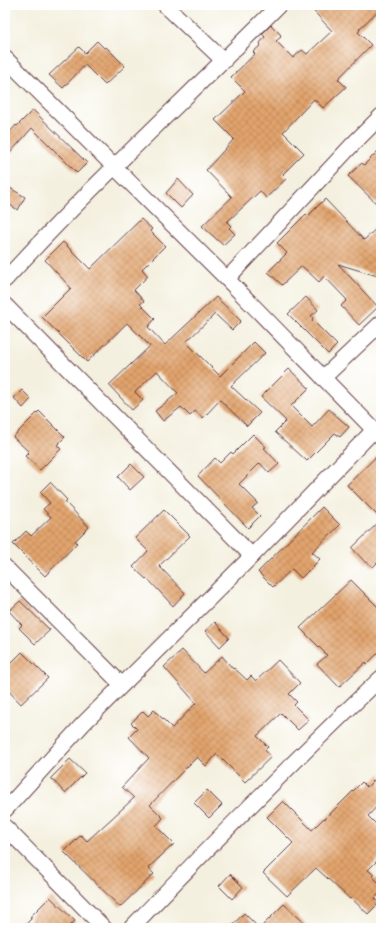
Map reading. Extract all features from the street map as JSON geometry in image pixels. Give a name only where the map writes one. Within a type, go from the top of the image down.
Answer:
[{"type":"street","points":[[165,5],[224,61]]},
{"type":"street","points":[[5,280],[35,247],[114,167],[224,61],[279,5]]},
{"type":"street","points":[[5,58],[227,279],[377,433],[83,724],[5,810]]},
{"type":"street","points":[[227,279],[381,116]]},
{"type":"street","points":[[5,305],[252,556]]},
{"type":"street","points":[[323,378],[381,323]]},
{"type":"street","points":[[5,567],[122,685]]},
{"type":"street","points":[[132,928],[243,813],[381,678]]},
{"type":"street","points":[[5,827],[104,928]]},
{"type":"building","points":[[308,5],[381,5],[381,8],[359,29],[360,30],[358,32],[371,45],[338,79],[346,87],[323,108],[314,99],[283,132],[304,153],[283,174],[287,178],[266,198],[260,191],[227,222],[231,226],[229,228],[235,234],[223,245],[202,226],[232,197],[206,170],[234,139],[215,120],[245,91],[231,77],[255,54],[253,52],[261,45],[260,43],[265,37],[262,34],[271,25],[281,35],[281,37],[276,41],[293,58],[302,50],[307,54],[332,31]]},
{"type":"building","points":[[97,41],[104,48],[106,47],[125,66],[105,85],[85,65],[63,88],[49,75],[79,47],[85,53]]},
{"type":"building","points":[[33,110],[87,163],[77,173],[32,128],[5,159],[5,138],[16,125],[17,126]]},
{"type":"building","points":[[381,148],[381,208],[348,176],[362,163],[364,165]]},
{"type":"building","points":[[178,179],[193,195],[181,208],[166,193]]},
{"type":"building","points":[[5,185],[25,197],[18,210],[5,202]]},
{"type":"building","points":[[325,199],[364,240],[381,224],[381,277],[338,264],[378,307],[359,325],[341,306],[347,300],[324,276],[319,282],[302,266],[282,285],[268,272],[287,253],[277,243],[306,214],[308,216]]},
{"type":"building","points":[[141,219],[152,229],[150,231],[165,246],[142,269],[148,276],[134,290],[144,301],[140,304],[155,319],[148,327],[165,345],[216,297],[241,321],[232,330],[215,314],[186,342],[220,376],[254,342],[265,353],[231,386],[260,413],[247,426],[220,400],[203,418],[195,411],[190,416],[181,407],[163,421],[155,411],[178,393],[157,371],[135,392],[143,400],[132,410],[109,385],[150,346],[127,323],[87,362],[42,317],[71,288],[45,260],[63,242],[90,269]]},
{"type":"building","points":[[306,297],[318,310],[311,316],[313,318],[312,320],[337,345],[328,354],[288,314]]},
{"type":"building","points":[[289,369],[309,388],[291,406],[312,427],[329,409],[349,427],[340,437],[335,433],[307,461],[275,432],[286,421],[261,397]]},
{"type":"building","points":[[22,390],[31,399],[23,408],[14,398]]},
{"type":"building","points":[[39,411],[65,437],[57,445],[61,449],[40,470],[25,456],[29,452],[13,437]]},
{"type":"building","points":[[253,434],[266,447],[264,448],[279,464],[269,473],[260,463],[239,484],[258,503],[252,508],[260,516],[248,528],[198,476],[215,458],[220,463],[231,452],[233,454]]},
{"type":"building","points":[[381,452],[381,519],[347,485]]},
{"type":"building","points":[[131,464],[144,477],[130,490],[118,477]]},
{"type":"building","points":[[50,482],[67,500],[65,502],[89,527],[75,541],[77,543],[45,576],[13,544],[26,531],[31,536],[51,517],[43,509],[50,503],[40,492]]},
{"type":"building","points":[[322,507],[340,525],[312,552],[320,559],[301,578],[292,569],[273,587],[258,572]]},
{"type":"building","points":[[164,510],[190,536],[159,566],[185,593],[173,606],[147,578],[146,579],[133,567],[148,551],[135,538]]},
{"type":"building","points":[[381,520],[381,559],[373,567],[367,562],[366,563],[352,548]]},
{"type":"building","points":[[351,580],[381,610],[381,650],[367,664],[366,662],[339,687],[317,664],[327,655],[300,628]]},
{"type":"building","points":[[20,601],[50,630],[35,644],[19,628],[22,625],[9,611]]},
{"type":"building","points":[[215,622],[229,638],[220,647],[205,631]]},
{"type":"building","points":[[182,650],[204,673],[222,656],[233,669],[234,668],[247,680],[251,676],[256,681],[278,660],[300,683],[289,694],[297,702],[294,705],[309,720],[298,730],[281,713],[257,736],[268,747],[265,750],[271,757],[245,782],[217,754],[206,766],[197,757],[150,805],[163,818],[156,826],[174,844],[148,868],[154,874],[120,907],[64,852],[81,835],[87,841],[134,798],[122,787],[149,758],[129,737],[137,729],[131,723],[143,711],[148,716],[154,710],[172,728],[196,703],[164,667]]},
{"type":"building","points":[[22,652],[48,678],[21,704],[5,687],[5,669]]},
{"type":"building","points":[[70,759],[85,773],[65,793],[51,778]]},
{"type":"building","points":[[381,773],[381,802],[368,816],[381,829],[381,857],[368,870],[374,875],[372,876],[381,885],[381,892],[375,898],[379,903],[368,914],[316,868],[287,896],[263,873],[293,843],[267,817],[283,801],[312,830],[362,782],[367,787]]},
{"type":"building","points":[[207,790],[222,805],[209,818],[194,803]]},
{"type":"building","points":[[230,874],[243,887],[232,899],[219,886]]},
{"type":"building","points":[[50,897],[75,921],[68,928],[22,928],[32,918],[30,917]]},
{"type":"building","points":[[284,904],[310,928],[260,928]]},
{"type":"building","points":[[244,913],[259,928],[230,928]]}]
